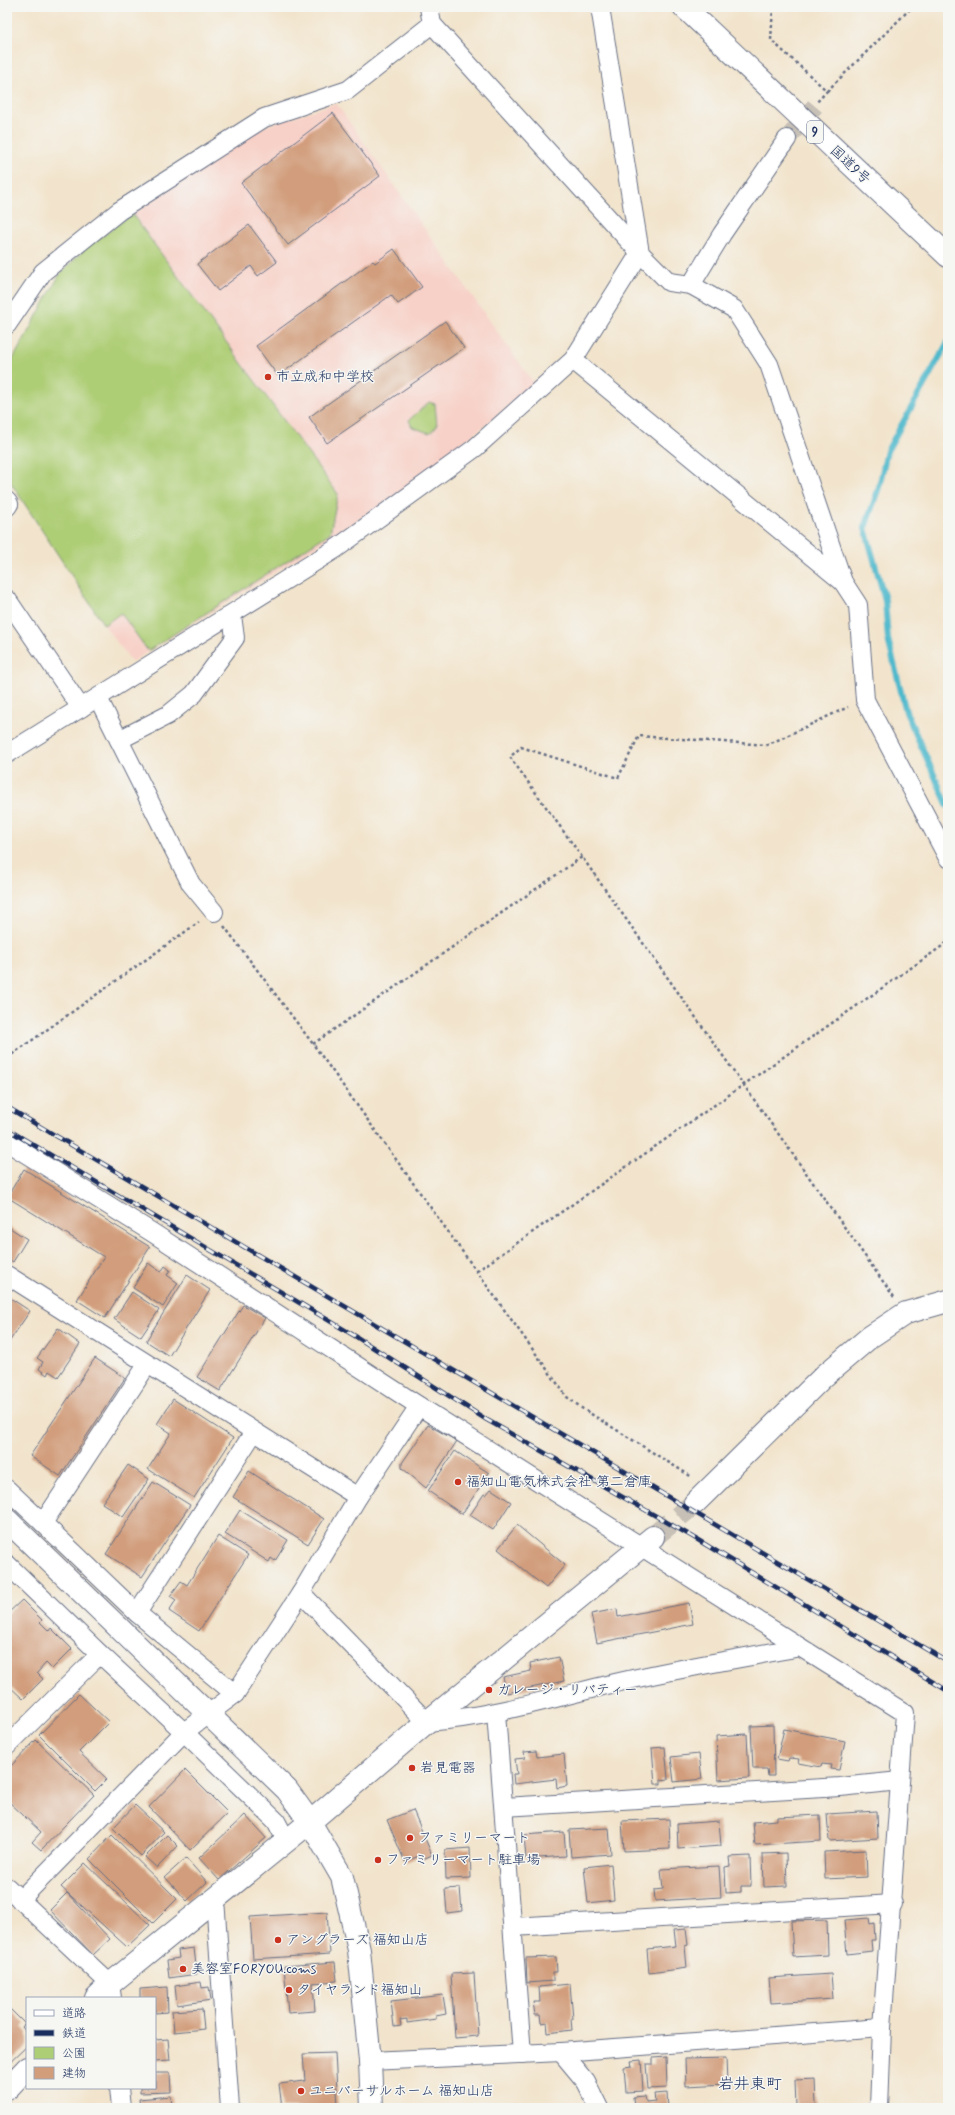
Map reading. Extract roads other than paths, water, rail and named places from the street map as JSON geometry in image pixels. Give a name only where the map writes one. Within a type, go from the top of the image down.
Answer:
[{"type":"main road","name":"国道9号","points":[[684,7],[948,256]]},
{"type":"main road","points":[[702,1495],[824,1376],[870,1337],[906,1313],[948,1301]]},
{"type":"main road","points":[[7,1520],[287,1790],[310,1822],[342,1876],[359,1950],[370,2061],[372,2108]]},
{"type":"main road","points":[[106,1993],[215,1899],[310,1822],[427,1722],[647,1541]]},
{"type":"main road","points":[[7,2089],[26,2069]]},
{"type":"street","points":[[7,754],[232,615],[337,548],[475,448],[573,360],[640,253],[600,7]]},
{"type":"street","points":[[7,325],[43,272],[119,211],[264,118],[348,90],[430,15],[640,253],[668,282],[692,285],[734,309],[769,364],[843,582],[858,605],[865,700],[948,858]]},
{"type":"street","points":[[692,285],[722,234],[787,139]]},
{"type":"street","points":[[573,360],[843,582]]},
{"type":"street","points":[[7,501],[9,504],[7,507]]},
{"type":"street","points":[[7,599],[81,708]]},
{"type":"street","points":[[119,740],[168,715],[194,694],[235,638],[232,615]]},
{"type":"street","points":[[98,698],[191,884],[214,912]]},
{"type":"street","points":[[10,1149],[153,1233],[419,1406],[647,1541],[800,1647],[905,1713],[893,1904],[882,2028],[879,2108]]},
{"type":"street","points":[[7,1275],[147,1365],[358,1497]]},
{"type":"street","points":[[43,1523],[147,1365]]},
{"type":"street","points":[[20,1900],[184,1732],[235,1694],[301,1593],[358,1497],[419,1406]]},
{"type":"street","points":[[137,1613],[254,1432]]},
{"type":"street","points":[[7,1489],[137,1613],[235,1694]]},
{"type":"street","points":[[9,1570],[184,1732],[276,1822],[286,1840]]},
{"type":"street","points":[[301,1593],[427,1722],[457,1720],[496,1713],[613,1683],[800,1647]]},
{"type":"street","points":[[7,1746],[100,1654]]},
{"type":"street","points":[[496,1713],[522,2054]]},
{"type":"street","points":[[504,1807],[900,1781]]},
{"type":"street","points":[[7,1887],[106,1993]]},
{"type":"street","points":[[215,1899],[230,2108]]},
{"type":"street","points":[[513,1927],[893,1904]]},
{"type":"street","points":[[370,2061],[561,2052],[882,2028]]},
{"type":"street","points":[[561,2052],[586,2082],[600,2108]]},
{"type":"street","points":[[119,2089],[120,2108]]},
{"type":"waterway","points":[[948,342],[887,451],[879,487],[865,528],[885,600],[888,639],[906,712],[948,806]]},
{"type":"tunnel","points":[[787,139],[815,106]]},
{"type":"tunnel","points":[[653,1537],[695,1503]]},
{"type":"railway","points":[[7,1107],[948,1662]]},
{"type":"railway","points":[[7,1129],[355,1336],[487,1420],[693,1537],[948,1691]]},
{"type":"place","name":"市立成和中学校","points":[[268,377]]},
{"type":"place","name":"福知山電気株式会社 第二倉庫","points":[[458,1482]]},
{"type":"place","name":"ガレージ・リバティー","points":[[489,1690]]},
{"type":"place","name":"岩見電器","points":[[412,1768]]},
{"type":"place","name":"ファミリーマート","points":[[410,1838]]},
{"type":"place","name":"ファミリーマート駐車場","points":[[378,1860]]},
{"type":"place","name":"アングラーズ 福知山店","points":[[278,1940]]},
{"type":"place","name":"美容室FORYOU.coms","points":[[183,1969]]},
{"type":"place","name":"タイヤランド福知山","points":[[289,1990]]},
{"type":"place","name":"ユニバーサルホーム 福知山店","points":[[301,2091]]},
{"type":"district","name":"岩井東町","points":[[750,2084]]}]
